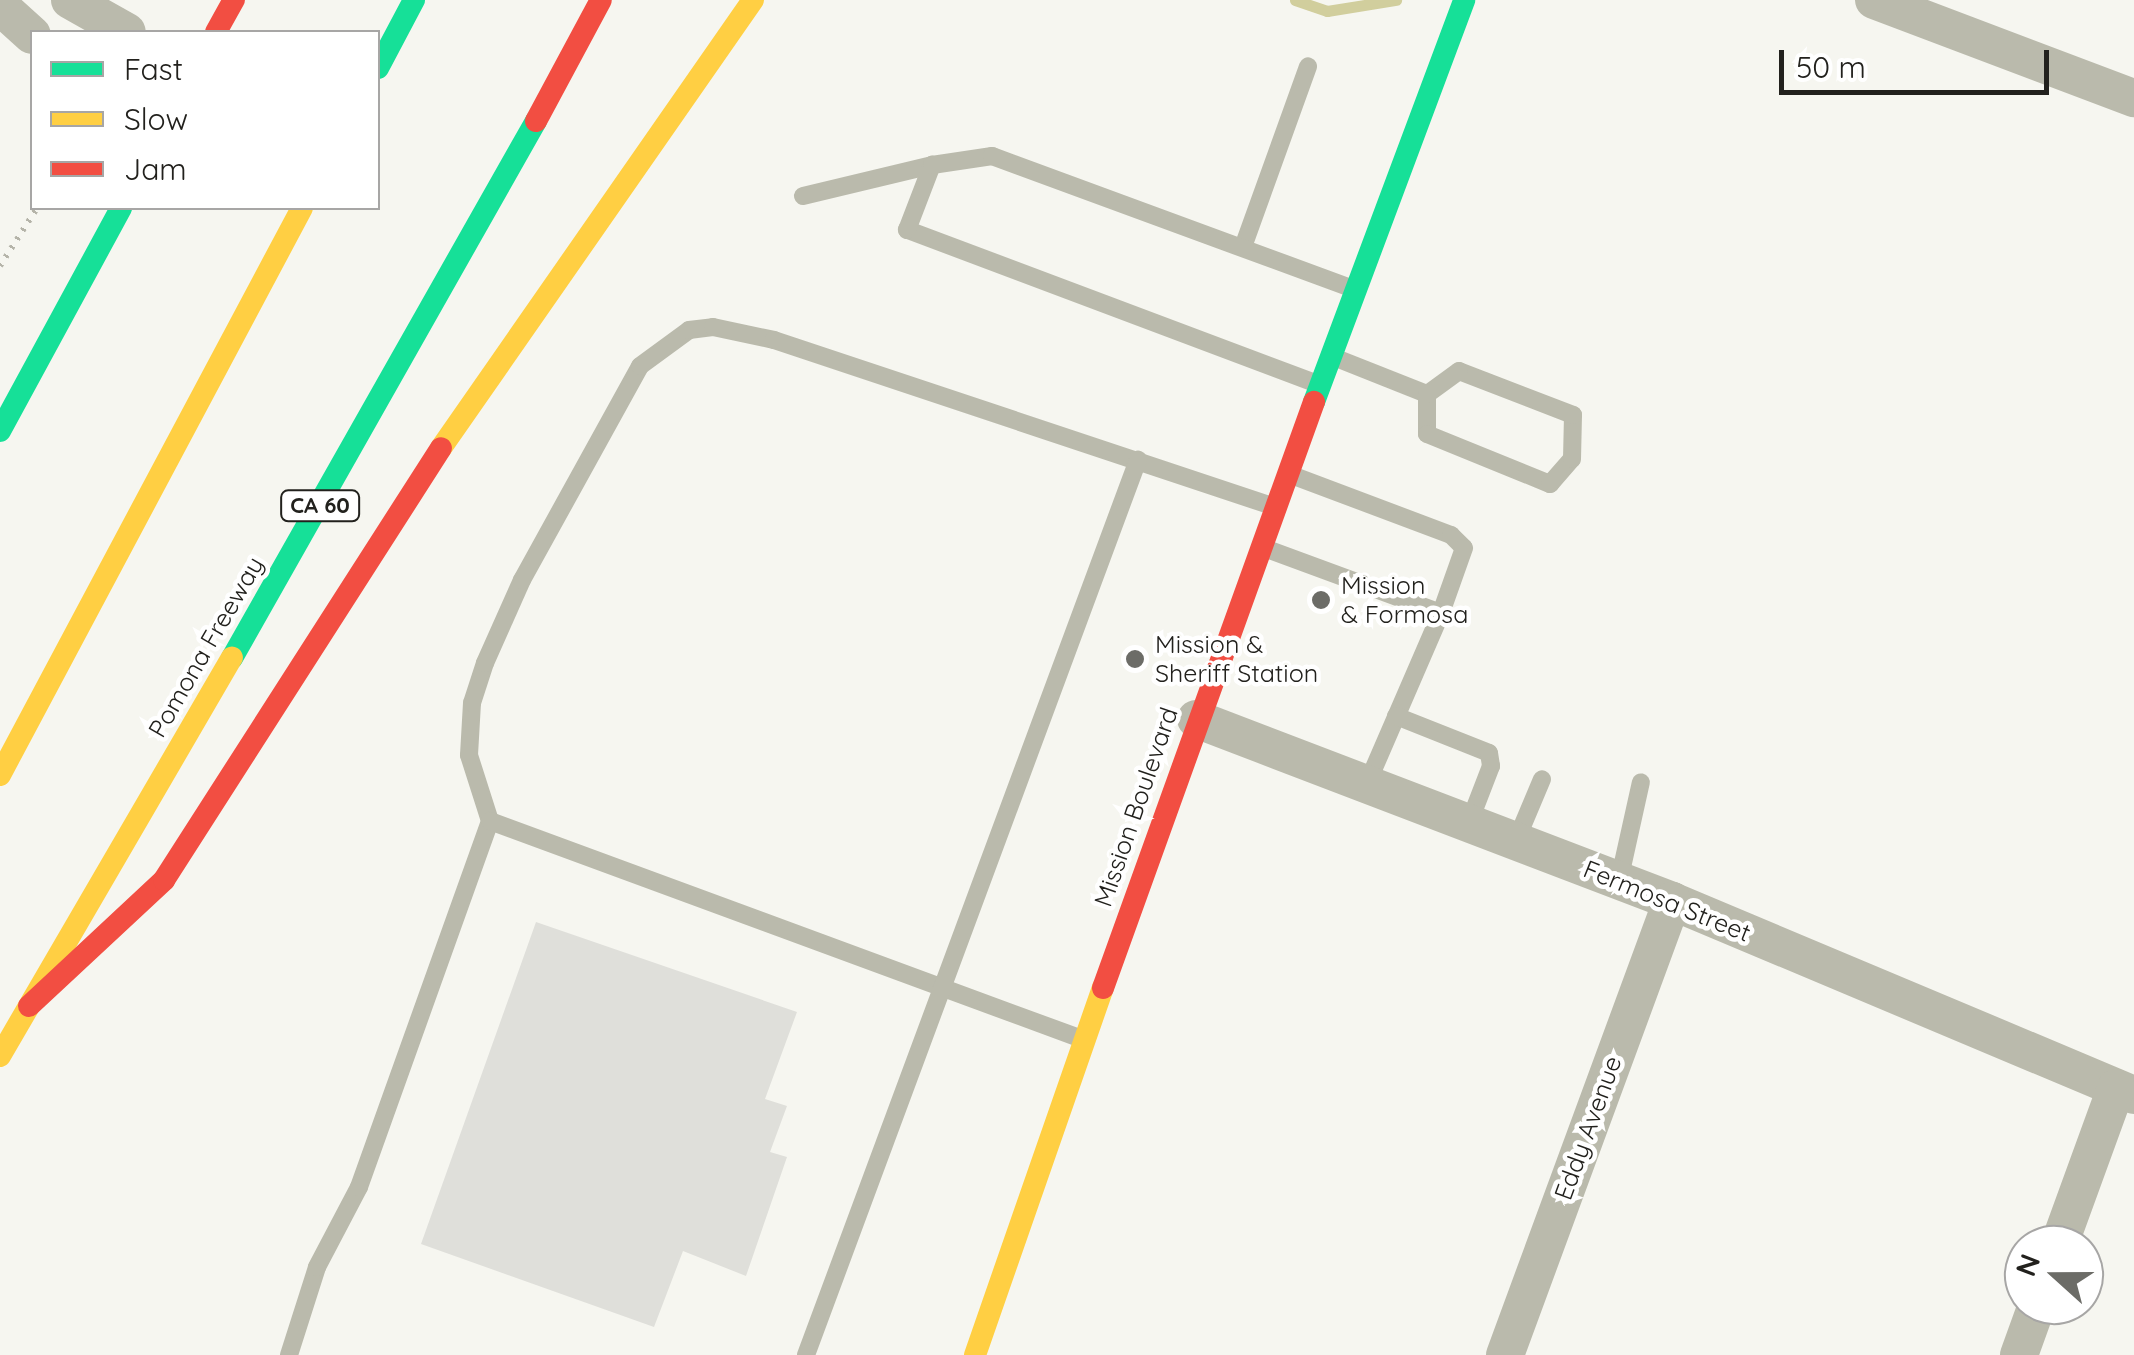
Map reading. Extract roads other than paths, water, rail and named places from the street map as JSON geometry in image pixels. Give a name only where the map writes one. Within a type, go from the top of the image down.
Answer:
[{"type":"main road","points":[[217,30],[234,0]]},
{"type":"main road","points":[[380,64],[414,0]]},
{"type":"main road","name":"Pomona Freeway","points":[[0,1056],[421,334],[601,0]]},
{"type":"main road","points":[[28,1006],[164,880],[477,392],[753,0]]},
{"type":"main road","name":"Mission Boulevard","points":[[974,1355],[1196,718],[1464,0]]},
{"type":"main road","points":[[0,431],[121,210]]},
{"type":"main road","points":[[0,776],[301,210]]},
{"type":"street","points":[[70,0],[123,30]]},
{"type":"street","points":[[1874,0],[2134,98]]},
{"type":"street","points":[[0,6],[30,33]]},
{"type":"street","name":"Fermosa Street","points":[[1196,718],[1672,902],[2125,1091]]},
{"type":"street","name":"Eddy Avenue","points":[[1505,1355],[1672,902]]},
{"type":"street","points":[[2068,1225],[2125,1091]]},
{"type":"street","points":[[2019,1355],[2030,1325]]},
{"type":"lane","points":[[1242,247],[1308,66]]},
{"type":"lane","points":[[803,196],[932,165],[992,156],[1356,290]]},
{"type":"lane","points":[[932,165],[907,230],[1320,385]]},
{"type":"lane","points":[[289,1355],[317,1268],[359,1188],[490,821],[469,755],[472,703],[485,663],[522,580],[640,366],[671,338],[713,327],[743,331],[1275,506]]},
{"type":"lane","points":[[1331,356],[1427,394]]},
{"type":"lane","points":[[1458,371],[1574,416],[1572,459],[1550,484],[1427,434],[1427,394],[1458,371]]},
{"type":"lane","points":[[806,1355],[1138,460]]},
{"type":"lane","points":[[1286,474],[1451,535],[1464,548],[1441,613],[1367,784]]},
{"type":"lane","points":[[1260,546],[1441,613]]},
{"type":"lane","points":[[1396,716],[1488,753],[1491,766],[1469,823]]},
{"type":"lane","points":[[1516,841],[1542,780]]},
{"type":"lane","points":[[1619,881],[1641,782]]},
{"type":"lane","points":[[490,821],[1084,1040]]},
{"type":"waterway","points":[[1295,0],[1327,11],[1396,0]]},
{"type":"place","name":"Mission & Formosa","points":[[1321,600]]},
{"type":"place","name":"Mission & Sheriff Station","points":[[1135,659]]}]
